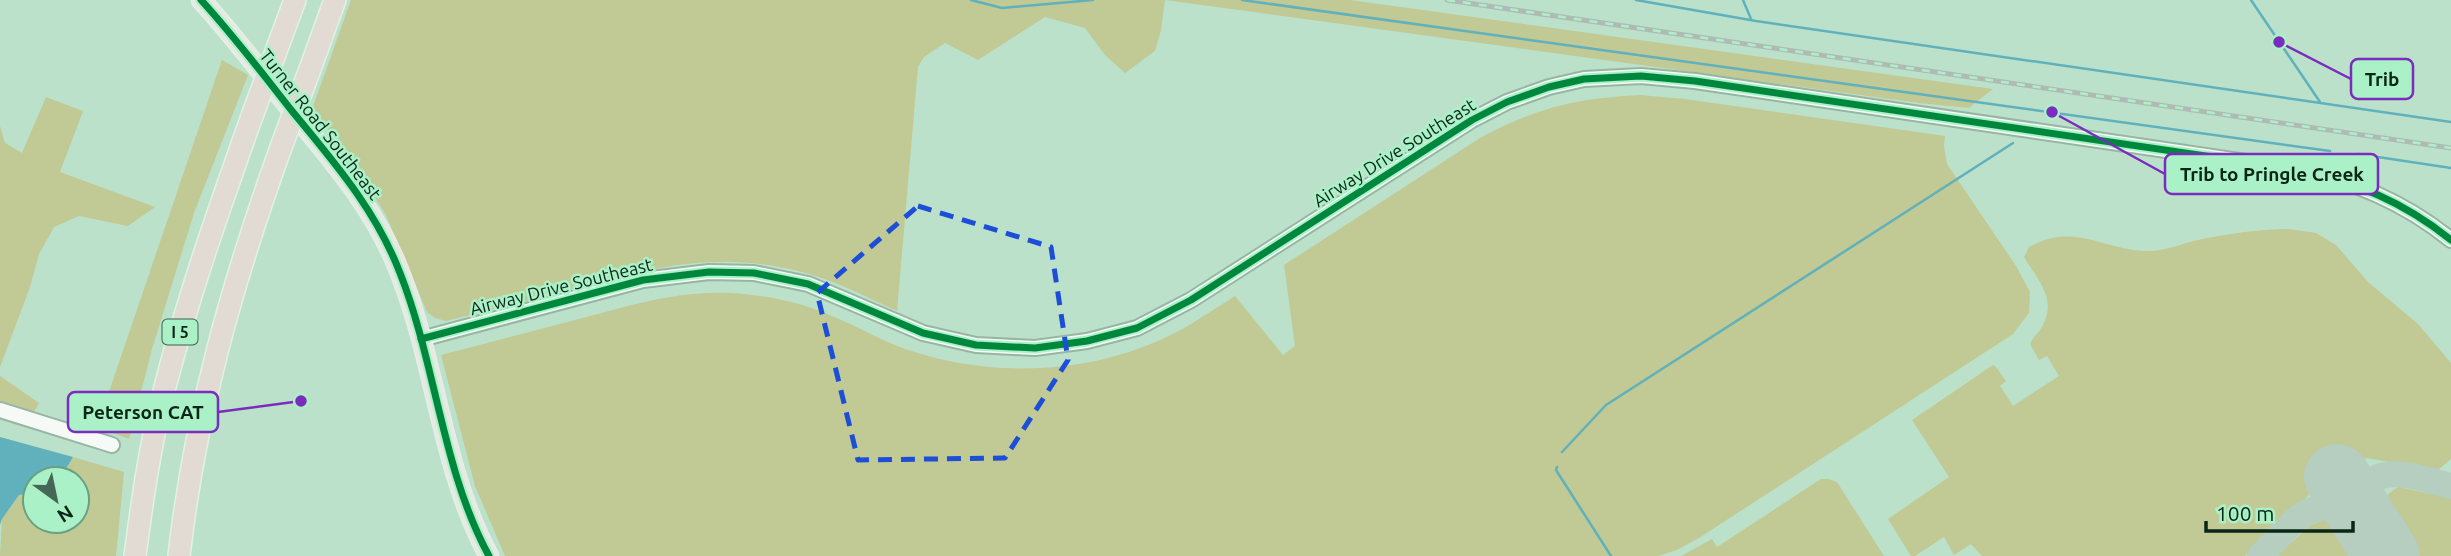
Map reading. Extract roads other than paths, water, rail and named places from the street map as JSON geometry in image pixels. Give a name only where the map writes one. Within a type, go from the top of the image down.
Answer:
[{"type":"highway","name":"I 5","points":[[135,556],[154,437],[170,367],[194,283],[295,0]]},
{"type":"highway","name":"I 5","points":[[179,556],[191,465],[205,394],[230,297],[335,0]]},
{"type":"main road","name":"Turner Road Southeast","points":[[201,0],[333,160],[365,203],[400,273],[421,339],[460,487],[489,556]]},
{"type":"street","name":"Airway Drive Southeast","points":[[421,339],[643,280],[709,272],[754,273],[808,284],[923,332],[976,345],[1035,348],[1096,340],[1137,328],[1191,300],[1490,110],[1549,87],[1584,79],[1625,76],[1695,81],[2295,169],[2330,177],[2384,197],[2422,218],[2451,240]]},
{"type":"street","points":[[0,410],[111,445]]},
{"type":"water","points":[[0,437],[73,457],[68,465],[21,465],[21,495],[0,525]]},
{"type":"waterway","points":[[971,0],[1002,8],[1093,0]]},
{"type":"waterway","points":[[1242,0],[2330,151]]},
{"type":"waterway","points":[[1636,0],[1756,21],[2451,122]]},
{"type":"waterway","points":[[1743,0],[1751,19]]},
{"type":"waterway","points":[[2251,0],[2320,102]]},
{"type":"waterway","points":[[1562,452],[1606,405],[2013,143]]},
{"type":"waterway","points":[[2358,154],[2451,168]]},
{"type":"waterway","points":[[1557,467],[1556,470],[1611,556]]},
{"type":"railway","points":[[1447,0],[2451,148]]},
{"type":"place","name":"Trib","points":[[2279,42]]},
{"type":"place","name":"Trib to Pringle Creek","points":[[2052,112]]},
{"type":"place","name":"Peterson CAT","points":[[301,401]]}]
